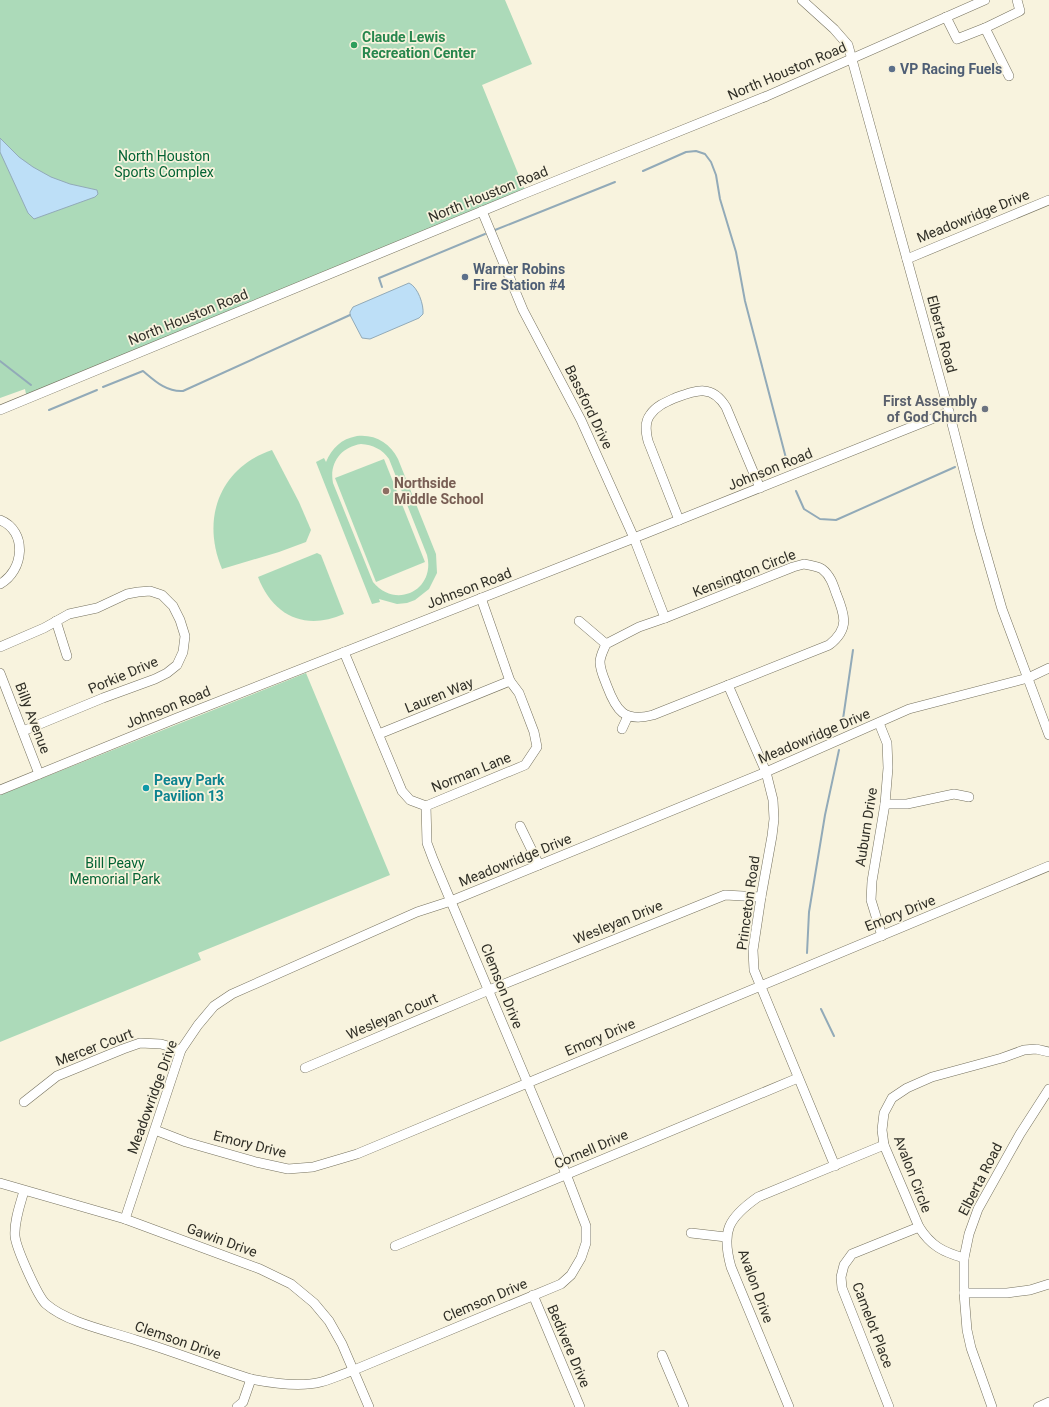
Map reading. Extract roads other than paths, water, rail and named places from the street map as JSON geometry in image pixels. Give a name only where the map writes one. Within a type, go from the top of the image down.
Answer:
[{"type":"street","name":"North Houston Road","points":[[0,410],[482,211],[767,96],[985,0]]},
{"type":"street","points":[[946,17],[957,39],[985,28],[1020,11],[1017,0]]},
{"type":"street","name":"Elberta Road","points":[[804,1],[834,29],[848,45],[1000,602],[1049,735]]},
{"type":"street","points":[[985,28],[1009,76]]},
{"type":"street","name":"Meadowridge Drive","points":[[907,258],[1049,200]]},
{"type":"street","name":"Bassford Drive","points":[[482,211],[523,310],[581,420],[634,538],[665,618]]},
{"type":"street","points":[[679,520],[648,442],[645,432],[646,423],[649,415],[662,404],[694,391],[708,391],[721,399],[726,407],[760,488]]},
{"type":"street","name":"Johnson Road","points":[[0,790],[949,412]]},
{"type":"street","points":[[0,520],[12,528],[17,537],[20,552],[12,575],[0,584]]},
{"type":"street","name":"Kensington Circle","points":[[606,644],[639,627],[804,564],[822,569],[831,579],[844,611],[843,630],[837,639],[829,645],[652,715],[643,718],[628,716]]},
{"type":"street","name":"Porkie Drive","points":[[0,647],[37,631],[68,614],[106,605],[127,594],[150,591],[162,596],[173,606],[180,620],[185,636],[183,652],[177,665],[167,673],[23,731]]},
{"type":"street","name":"Norman Lane","points":[[344,652],[402,791],[410,800],[426,806],[524,765],[537,747],[534,732],[519,693],[510,681],[481,598]]},
{"type":"street","points":[[56,621],[68,656]]},
{"type":"street","points":[[579,621],[606,644],[600,660],[601,669],[613,702],[622,713],[628,716],[622,729]]},
{"type":"street","name":"Meadowridge Drive","points":[[125,1219],[181,1050],[198,1025],[214,1006],[232,994],[417,912],[451,901],[766,772],[909,709],[1028,678],[1049,668]]},
{"type":"street","name":"Billy Avenue","points":[[0,674],[40,774]]},
{"type":"street","name":"Lauren Way","points":[[378,734],[510,681]]},
{"type":"street","name":"Princeton Road","points":[[728,685],[766,772],[773,800],[774,819],[754,950],[754,970],[835,1166]]},
{"type":"street","name":"Auburn Drive","points":[[880,723],[887,743],[888,768],[885,804],[874,868],[871,900],[882,936]]},
{"type":"street","points":[[885,804],[906,804],[954,794],[969,797]]},
{"type":"street","name":"Clemson Drive","points":[[24,1191],[17,1213],[15,1236],[22,1258],[46,1304],[65,1316],[91,1326],[251,1379],[270,1383],[296,1384],[320,1382],[354,1370],[561,1284],[571,1275],[581,1258],[586,1243],[586,1226],[566,1174],[526,1082],[427,843],[426,806]]},
{"type":"street","points":[[520,826],[539,865]]},
{"type":"street","name":"Emory Drive","points":[[155,1130],[186,1142],[256,1162],[288,1169],[313,1167],[357,1154],[526,1082],[1049,866]]},
{"type":"street","name":"Wesleyan Drive","points":[[489,990],[725,895],[761,898]]},
{"type":"street","name":"Wesleyan Court","points":[[306,1068],[489,990]]},
{"type":"street","name":"Mercer Court","points":[[24,1102],[57,1076],[123,1048],[140,1043],[161,1044],[181,1050]]},
{"type":"street","name":"Avalon Circle","points":[[964,1258],[950,1254],[936,1246],[926,1238],[919,1227],[884,1145],[882,1130],[884,1113],[892,1098],[907,1088],[932,1077],[1002,1058],[1024,1050],[1036,1049],[1049,1052]]},
{"type":"street","name":"Cornell Drive","points":[[395,1246],[798,1078]]},
{"type":"street","name":"Elberta Road","points":[[992,1407],[970,1348],[966,1323],[964,1293],[964,1258],[969,1234],[978,1209],[1020,1134],[1049,1089]]},
{"type":"street","name":"Avalon Drive","points":[[789,1407],[731,1267],[727,1253],[726,1237],[731,1223],[741,1209],[758,1197],[884,1145]]},
{"type":"street","name":"Gawin Drive","points":[[0,1183],[125,1219],[260,1268],[291,1284],[314,1303],[329,1321],[342,1344],[369,1407]]},
{"type":"street","name":"Camelot Place","points":[[890,1407],[842,1288],[841,1277],[844,1265],[852,1254],[919,1227]]},
{"type":"street","points":[[691,1233],[726,1237]]},
{"type":"street","points":[[964,1293],[1015,1292],[1030,1290],[1049,1284]]},
{"type":"street","name":"Bedivere Drive","points":[[533,1295],[580,1407]]},
{"type":"street","points":[[662,1355],[684,1407]]},
{"type":"street","points":[[237,1407],[243,1402],[251,1379]]},
{"type":"street","points":[[1038,1407],[1049,1402]]},
{"type":"water","points":[[0,138],[19,157],[33,167],[51,177],[70,184],[97,190],[98,194],[95,197],[34,219],[28,213],[0,152]]},
{"type":"water","points":[[409,283],[418,292],[423,314],[419,318],[370,339],[362,338],[350,315],[353,307]]},
{"type":"waterway","points":[[643,171],[686,152],[696,151],[705,154],[711,162],[716,175],[720,199],[736,252],[745,301],[787,462]]},
{"type":"waterway","points":[[495,230],[615,182]]},
{"type":"waterway","points":[[382,287],[379,278],[485,234]]},
{"type":"waterway","points":[[103,387],[143,371],[166,388],[183,391],[350,315]]},
{"type":"waterway","points":[[0,361],[31,385]]},
{"type":"waterway","points":[[49,410],[97,390]]},
{"type":"waterway","points":[[796,491],[804,509],[820,519],[836,520],[955,467]]},
{"type":"waterway","points":[[842,726],[853,650]]},
{"type":"waterway","points":[[807,953],[809,912],[825,815],[839,750]]},
{"type":"waterway","points":[[821,1009],[834,1036]]},
{"type":"place","name":"Claude Lewis Recreation Center","points":[[354,45]]},
{"type":"place","name":"VP Racing Fuels","points":[[892,69]]},
{"type":"place","name":"Warner Robins Fire Station #4","points":[[465,277]]},
{"type":"place","name":"First Assembly of God Church","points":[[985,409]]},
{"type":"place","name":"Northside Middle School","points":[[386,491]]},
{"type":"place","name":"Peavy Park Pavilion 13","points":[[146,788]]},
{"type":"park label","name":"North Houston Sports Complex","points":[[164,164]]},
{"type":"park label","name":"Bill Peavy Memorial Park","points":[[115,872]]}]
